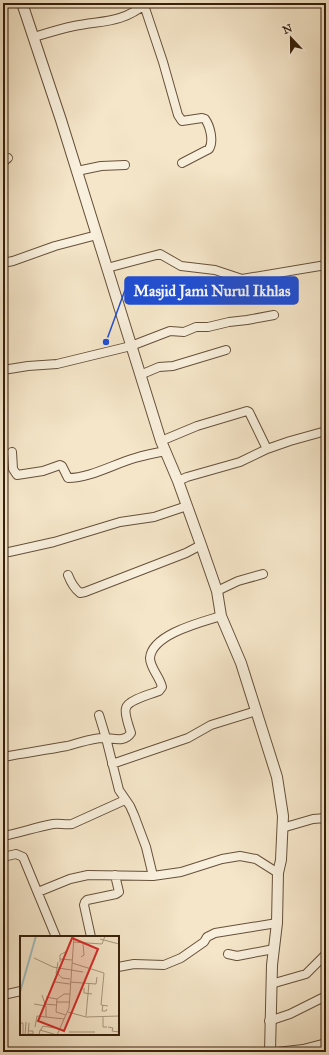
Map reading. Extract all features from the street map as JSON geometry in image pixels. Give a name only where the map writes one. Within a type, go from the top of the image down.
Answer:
[{"type":"street","points":[[22,3],[77,171],[140,375],[162,441],[178,481],[217,591],[221,616],[241,663],[278,777],[282,828],[281,860],[278,873],[277,923],[271,984],[270,1052]]},
{"type":"street","points":[[34,37],[74,26],[122,18],[128,16],[146,4],[178,115],[182,121],[202,118],[205,119],[209,128],[211,146],[209,149],[182,163]]},
{"type":"street","points":[[77,171],[101,166],[125,165]]},
{"type":"street","points":[[3,263],[13,261],[55,246],[96,235]]},
{"type":"street","points":[[107,268],[160,254],[181,266],[215,270],[242,279],[326,265]]},
{"type":"street","points":[[3,370],[28,366],[57,364],[131,346],[170,331],[184,332],[196,327],[208,327],[274,315]]},
{"type":"street","points":[[140,375],[159,367],[174,366],[226,350]]},
{"type":"street","points":[[162,441],[197,426],[247,411],[250,412],[267,449]]},
{"type":"street","points":[[178,481],[240,462],[267,449],[326,431]]},
{"type":"street","points":[[12,452],[13,468],[17,474],[43,471],[60,465],[68,478],[72,478],[99,471],[135,458],[166,451]]},
{"type":"street","points":[[9,552],[54,542],[120,522],[154,517],[187,506]]},
{"type":"street","points":[[68,575],[76,590],[80,593],[85,592],[186,553],[201,545]]},
{"type":"street","points":[[217,591],[238,581],[263,574]]},
{"type":"street","points":[[3,757],[100,738],[122,740],[131,733],[126,713],[126,708],[129,703],[159,691],[161,688],[161,682],[150,660],[152,651],[159,643],[179,630],[221,616]]},
{"type":"street","points":[[112,764],[188,738],[211,725],[256,711]]},
{"type":"street","points":[[99,715],[119,790],[130,806],[146,847],[153,876]]},
{"type":"street","points":[[3,836],[53,824],[72,824],[125,800]]},
{"type":"street","points":[[282,828],[313,819],[326,818]]},
{"type":"street","points":[[3,858],[16,854],[23,857],[56,936]]},
{"type":"street","points":[[38,892],[70,879],[88,875],[153,876],[181,872],[222,859],[240,856],[256,859],[278,873]]},
{"type":"street","points":[[91,936],[84,905],[85,902],[119,892],[115,875]]},
{"type":"street","points":[[119,967],[134,964],[164,965],[181,958],[215,933],[277,923]]},
{"type":"street","points":[[228,954],[237,956],[274,949]]},
{"type":"street","points":[[271,984],[306,974],[326,954]]},
{"type":"street","points":[[3,995],[20,991]]},
{"type":"street","points":[[270,1021],[296,1012],[326,996]]},
{"type":"street","points":[[277,1052],[326,1044]]},
{"type":"place","name":"Masjid Jami Nurul Ikhlas","points":[[106,342]]}]
